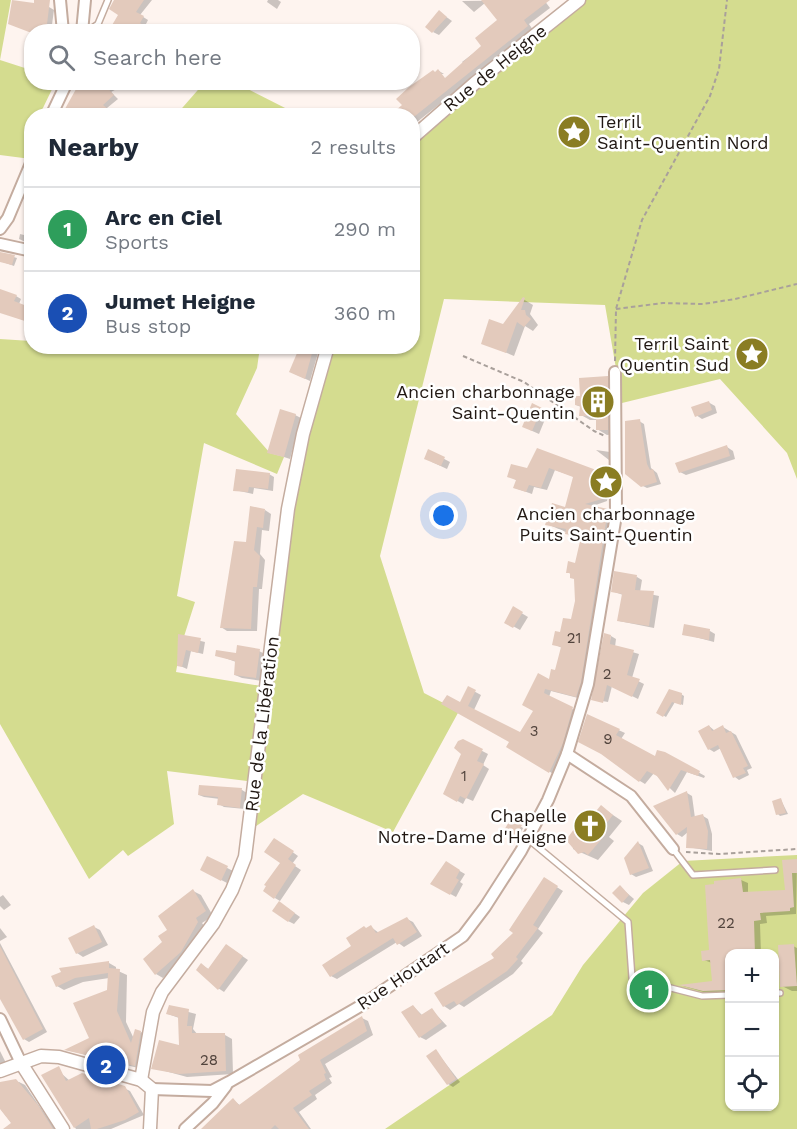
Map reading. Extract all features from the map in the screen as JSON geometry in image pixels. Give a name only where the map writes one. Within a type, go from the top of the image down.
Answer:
[{"type":"street","points":[[60,0],[62,24]]},
{"type":"street","points":[[83,24],[85,0]]},
{"type":"street","name":"Rue de Heigne","points":[[420,131],[474,83],[579,0]]},
{"type":"street","points":[[55,108],[63,90]]},
{"type":"street","points":[[0,229],[24,178]]},
{"type":"street","points":[[0,244],[24,249]]},
{"type":"street","name":"Rue de la Libération","points":[[141,1080],[153,1012],[162,992],[213,924],[232,890],[245,856],[288,509],[303,434],[326,354]]},
{"type":"street","name":"Rue Houtart","points":[[152,1089],[212,1091],[229,1082],[362,1005],[463,936],[485,907],[528,839],[548,800],[567,754],[588,684],[611,552],[615,515],[615,372]]},
{"type":"street","points":[[567,754],[631,796],[674,849]]},
{"type":"street","points":[[0,1019],[21,1063],[34,1080],[63,1129]]},
{"type":"street","points":[[0,1071],[41,1056],[59,1057],[141,1080],[152,1089],[150,1129]]},
{"type":"street","points":[[34,1080],[45,1060],[59,1057]]},
{"type":"street","points":[[185,1129],[213,1103],[229,1082]]},
{"type":"lane","points":[[98,24],[108,0]]},
{"type":"lane","points":[[528,839],[628,922],[632,978],[702,996],[725,995]]},
{"type":"lane","points":[[674,849],[693,874],[775,870]]},
{"type":"path","points":[[615,372],[616,309],[642,220],[710,96],[719,69],[727,0]]},
{"type":"path","points":[[616,309],[663,303],[703,304],[797,284]]},
{"type":"path","points":[[463,356],[524,382],[594,431],[616,440]]},
{"type":"path","points":[[674,849],[719,854],[797,849]]},
{"type":"green space","points":[[0,0],[11,0],[0,60]]},
{"type":"green space","points":[[579,0],[797,0],[797,479],[787,453],[720,379],[622,403],[605,305],[444,299],[380,556],[424,693],[459,711],[393,832],[303,794],[249,831],[255,782],[167,771],[174,824],[128,856],[123,850],[89,879],[0,724],[0,339],[24,341],[24,354],[259,354],[257,368],[236,414],[270,453],[284,457],[277,474],[204,443],[177,596],[195,602],[180,649],[176,672],[267,687],[288,509],[326,354],[420,354],[420,132]]},
{"type":"green space","points":[[0,60],[24,68],[24,90],[52,90],[43,108],[24,108],[24,158],[0,155]]},
{"type":"green space","points":[[198,90],[250,90],[285,108],[182,108]]},
{"type":"green space","points":[[797,855],[797,1129],[385,1129],[552,1015],[583,965],[643,893],[683,861]]},
{"type":"building","points":[[12,0],[34,3],[34,0],[50,0],[47,24],[24,24],[24,30],[8,24]]},
{"type":"building","points":[[114,0],[144,0],[136,12],[144,16],[142,24],[113,24],[118,15],[109,9]]},
{"type":"building","points":[[481,0],[550,0],[524,20],[528,26],[420,112],[420,108],[398,108],[402,105],[396,99],[406,90],[420,90],[420,79],[438,69],[445,78],[481,46],[475,38],[497,20]]},
{"type":"building","points":[[439,10],[447,17],[432,33],[425,27]]},
{"type":"building","points":[[76,90],[109,90],[114,95],[103,105],[107,108],[65,108]]},
{"type":"building","points":[[0,252],[15,255],[12,265],[0,262]]},
{"type":"building","points":[[0,289],[17,295],[14,301],[24,305],[24,321],[0,313]]},
{"type":"building","points":[[523,297],[525,298],[521,310],[525,310],[526,315],[531,319],[524,327],[517,322],[506,353],[481,344],[489,319],[503,324]]},
{"type":"building","points":[[297,354],[312,354],[305,379],[289,372]]},
{"type":"building","points":[[608,376],[608,430],[596,430],[596,416],[579,416],[580,406],[575,405],[575,396],[580,396],[579,378]]},
{"type":"building","points":[[709,401],[712,410],[695,417],[691,407]]},
{"type":"building","points":[[532,403],[542,408],[532,431],[522,427]]},
{"type":"building","points":[[280,409],[296,414],[284,457],[267,453]]},
{"type":"building","points":[[640,419],[647,464],[650,470],[653,469],[657,482],[641,487],[625,474],[625,421]]},
{"type":"building","points":[[727,445],[730,456],[679,473],[675,463]]},
{"type":"building","points":[[537,448],[607,474],[602,499],[585,504],[608,509],[581,682],[576,697],[545,689],[544,693],[573,707],[563,743],[549,773],[506,747],[509,742],[441,704],[447,695],[460,702],[468,686],[476,690],[468,706],[520,732],[533,711],[522,705],[538,673],[549,679],[551,669],[555,670],[561,647],[552,645],[555,631],[560,632],[563,618],[571,619],[575,601],[574,579],[570,578],[570,573],[566,573],[568,561],[575,563],[581,537],[565,534],[566,529],[545,525],[552,503],[565,507],[573,477],[549,468],[541,488],[529,485],[526,492],[513,488],[516,480],[507,477],[511,464],[527,468]]},
{"type":"building","points":[[428,449],[445,457],[441,466],[424,459]]},
{"type":"building","points":[[236,469],[270,473],[268,489],[249,487],[248,492],[233,491]]},
{"type":"building","points":[[250,506],[265,509],[263,528],[257,527],[254,550],[260,556],[257,587],[253,587],[251,629],[220,628],[234,541],[246,542]]},
{"type":"building","points":[[614,571],[637,575],[635,590],[654,591],[649,626],[617,621],[622,594],[611,592]]},
{"type":"building","points":[[513,606],[523,612],[513,628],[504,623]]},
{"type":"building","points":[[684,624],[710,629],[709,640],[682,635]]},
{"type":"building","points":[[604,633],[611,635],[610,644],[634,650],[627,675],[640,679],[632,697],[607,685],[603,703],[591,700]]},
{"type":"building","points":[[178,634],[201,638],[198,653],[186,650],[182,667],[177,666]]},
{"type":"building","points":[[237,645],[260,649],[256,678],[234,675],[235,661],[215,656],[216,650],[236,653]]},
{"type":"building","points":[[669,689],[682,693],[681,705],[672,702],[663,717],[656,713]]},
{"type":"building","points":[[587,714],[620,729],[616,735],[655,756],[657,750],[665,752],[700,771],[698,776],[681,770],[668,791],[657,776],[647,771],[639,782],[601,754],[578,742]]},
{"type":"building","points":[[709,725],[712,731],[723,725],[726,733],[731,731],[748,766],[743,768],[746,773],[733,778],[718,745],[708,750],[698,731]]},
{"type":"building","points":[[463,739],[483,749],[477,761],[484,764],[466,799],[460,796],[457,802],[443,794],[461,754],[454,748],[458,741]]},
{"type":"building","points":[[199,785],[242,788],[240,808],[217,805],[218,797],[198,795]]},
{"type":"building","points":[[687,791],[691,817],[703,814],[708,831],[707,849],[686,848],[687,827],[676,835],[653,806]]},
{"type":"building","points":[[781,798],[786,813],[776,815],[772,801]]},
{"type":"building","name":"Chapelle Notre-Dame d'Heigne","points":[[601,805],[613,815],[601,830],[606,834],[588,855],[584,852],[578,854],[566,840],[583,817],[588,821]]},
{"type":"building","points":[[510,820],[522,825],[514,839],[503,832]]},
{"type":"building","points":[[274,838],[294,851],[288,859],[296,865],[274,899],[263,891],[266,886],[264,885],[280,863],[264,852]]},
{"type":"building","points":[[638,841],[649,868],[630,875],[624,858]]},
{"type":"building","points":[[207,856],[228,866],[221,881],[200,870]]},
{"type":"building","points":[[797,859],[797,873],[792,873],[794,907],[790,908],[790,911],[760,913],[761,920],[754,921],[755,949],[725,949],[725,990],[703,991],[679,985],[712,981],[710,960],[702,961],[701,951],[709,950],[705,885],[714,884],[714,881],[741,878],[743,892],[785,890],[782,860]]},
{"type":"building","points":[[446,861],[460,870],[456,878],[459,880],[450,895],[430,884]]},
{"type":"building","points":[[544,877],[558,886],[533,925],[538,928],[516,957],[518,959],[507,971],[457,1005],[454,1001],[443,1007],[434,993],[494,958],[491,954],[513,933],[509,930]]},
{"type":"building","points":[[620,885],[629,895],[622,903],[612,893]]},
{"type":"building","points":[[193,889],[206,911],[196,918],[198,922],[181,952],[155,975],[143,959],[162,942],[158,936],[167,930],[158,916]]},
{"type":"building","points":[[279,901],[295,913],[288,922],[272,911]]},
{"type":"building","points":[[407,917],[417,932],[397,945],[393,938],[330,977],[322,965],[351,946],[346,938],[364,926],[366,928],[371,925],[376,933]]},
{"type":"building","points":[[94,925],[102,942],[76,954],[68,938]]},
{"type":"building","points":[[226,944],[243,956],[218,990],[196,970],[201,963],[208,969]]},
{"type":"building","points":[[794,944],[797,986],[780,987],[778,945]]},
{"type":"building","points":[[0,946],[43,1029],[23,1040],[0,999]]},
{"type":"building","points":[[109,961],[109,968],[120,969],[117,1011],[131,1043],[135,1029],[141,1031],[135,1066],[64,1050],[89,1038],[73,1003],[107,990],[108,973],[75,978],[56,987],[51,976],[61,972],[59,968]]},
{"type":"building","points":[[169,1005],[189,1009],[187,1026],[192,1026],[192,1033],[225,1033],[226,1071],[179,1074],[151,1069],[159,1040],[179,1045],[178,1017],[166,1014]]},
{"type":"building","points":[[413,1005],[421,1015],[432,1008],[442,1022],[419,1038],[401,1012]]},
{"type":"building","points":[[362,1016],[367,1031],[320,1060],[326,1073],[324,1074],[326,1080],[309,1091],[312,1095],[293,1108],[309,1129],[279,1129],[275,1125],[271,1129],[201,1129],[233,1098],[239,1105],[300,1060],[298,1055]]},
{"type":"building","points":[[436,1049],[456,1079],[447,1085],[426,1056]]},
{"type":"building","points":[[59,1066],[66,1081],[82,1073],[125,1086],[139,1112],[125,1120],[97,1129],[91,1129],[89,1118],[74,1128],[41,1075]]},
{"type":"building","points":[[16,1079],[38,1105],[53,1129],[3,1129],[11,1123],[0,1109],[0,1082]]},
{"type":"place","name":"Terril Saint-Quentin Nord","points":[[574,132]]},
{"type":"place","name":"Terril Saint Quentin Sud","points":[[752,354]]},
{"type":"place","name":"Ancien charbonnage Saint-Quentin","points":[[598,402]]},
{"type":"place","name":"Ancien charbonnage Puits Saint-Quentin","points":[[606,482]]},
{"type":"place","name":"Chapelle Notre-Dame d'Heigne","points":[[590,826]]},
{"type":"place","name":"Arc en Ciel","points":[[649,990]]},
{"type":"place","name":"Jumet Heigne","points":[[106,1065]]}]
